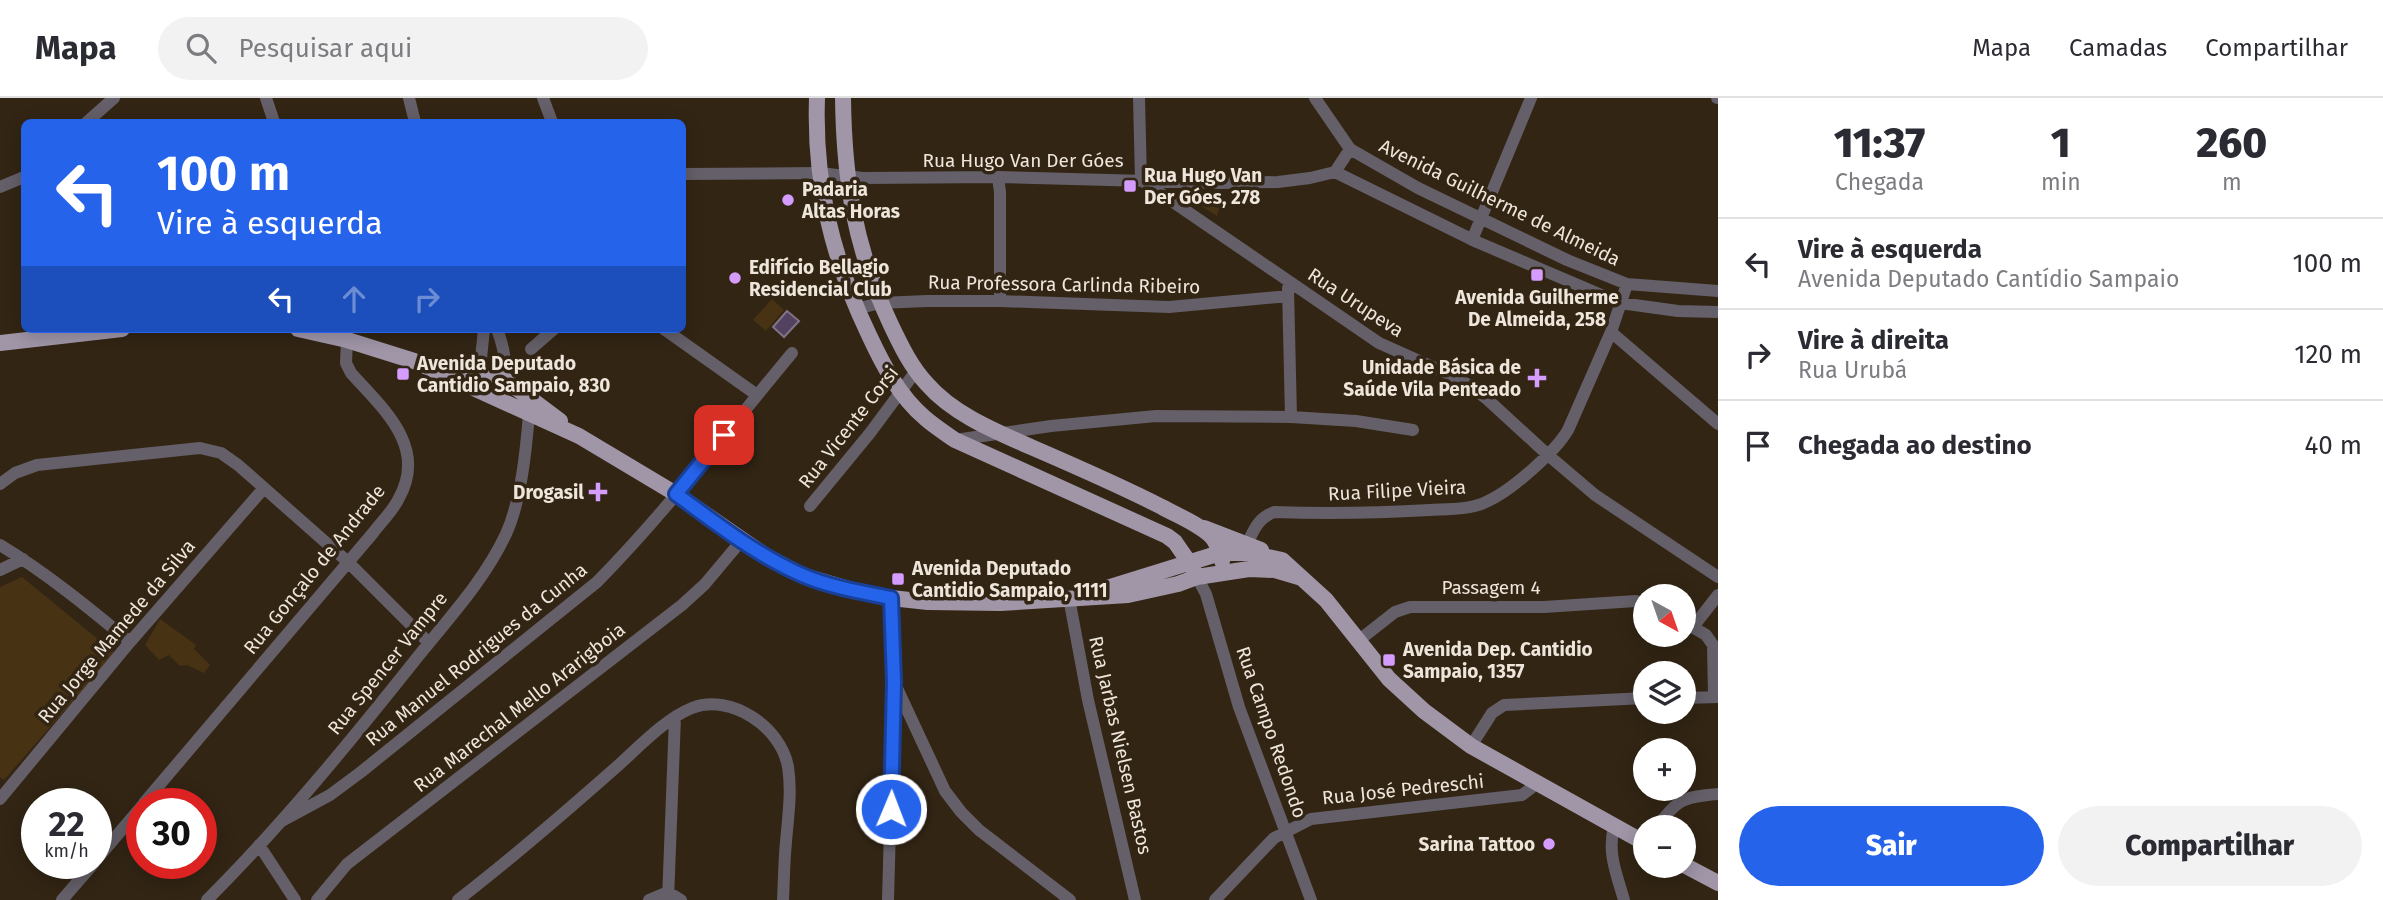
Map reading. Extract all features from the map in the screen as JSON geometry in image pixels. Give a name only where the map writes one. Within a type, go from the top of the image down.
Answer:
[{"type":"main road","points":[[817,98],[817,150],[837,257],[856,309],[881,361],[901,393],[924,417],[955,440],[1167,536],[1175,541],[1194,569]]},
{"type":"main road","points":[[843,98],[847,176],[860,242],[880,303],[904,352],[916,371],[939,397],[1003,434],[1141,496],[1198,527],[1282,560],[1325,600],[1389,680],[1403,693],[1471,746],[1633,837]]},
{"type":"main road","points":[[0,343],[70,333]]},
{"type":"main road","points":[[316,333],[414,361],[579,436]]},
{"type":"main road","points":[[414,361],[479,371],[504,379],[579,436],[676,494],[741,541],[804,576],[826,584],[891,598],[965,604],[1128,595],[1194,569],[1220,553],[1248,553],[1282,560]]},
{"type":"main road","points":[[1198,527],[1212,538],[1220,553],[1224,571]]},
{"type":"main road","points":[[1194,569],[1260,569],[1301,578]]},
{"type":"main road","points":[[1696,871],[1718,883]]},
{"type":"street","points":[[90,119],[114,98]]},
{"type":"street","points":[[266,98],[271,119]]},
{"type":"street","points":[[409,98],[414,119]]},
{"type":"street","points":[[543,98],[551,119]]},
{"type":"street","points":[[1139,98],[1141,180]]},
{"type":"street","points":[[1315,98],[1350,149],[1335,172]]},
{"type":"street","points":[[1472,240],[1526,99]]},
{"type":"street","name":"Avenida Guilherme de Almeida","points":[[1350,149],[1418,188],[1567,260],[1627,284],[1718,290]]},
{"type":"street","name":"Rua Hugo Van Der Góes","points":[[686,174],[820,173],[900,178],[1279,182],[1335,172]]},
{"type":"street","name":"Avenida Guilherme de Almeida","points":[[1335,172],[1472,240],[1620,303],[1678,311],[1718,312]]},
{"type":"street","points":[[998,177],[1000,301]]},
{"type":"street","points":[[0,187],[21,178]]},
{"type":"street","name":"Rua Urupeva","points":[[1141,180],[1379,343],[1467,384],[1595,495],[1718,577]]},
{"type":"street","points":[[1287,280],[1291,417]]},
{"type":"street","name":"Rua Filipe Vieira","points":[[1247,544],[1259,521],[1274,512],[1411,511],[1476,506],[1503,492],[1562,441],[1611,332],[1627,284]]},
{"type":"street","name":"Rua Professora Carlinda Ribeiro","points":[[856,309],[880,303],[1000,301],[1169,307],[1288,296]]},
{"type":"street","points":[[1611,332],[1718,425]]},
{"type":"street","points":[[484,333],[479,371],[488,396],[504,379],[506,364],[498,333]]},
{"type":"street","points":[[531,349],[549,333]]},
{"type":"street","points":[[670,333],[757,395]]},
{"type":"street","name":"Rua Gonçalo de Andrade","points":[[157,788],[400,498],[407,476],[408,455],[403,438],[393,420],[351,373],[346,363],[347,340]]},
{"type":"street","name":"Rua Manuel Rodrigues da Cunha","points":[[280,822],[306,810],[341,787],[566,608],[619,560],[792,353]]},
{"type":"street","name":"Rua Vicente Corsi","points":[[810,506],[916,371]]},
{"type":"street","name":"Rua Spencer Vampre","points":[[207,900],[280,822],[480,579],[508,531],[519,487],[529,414]]},
{"type":"street","points":[[955,440],[1125,418],[1291,417],[1356,421],[1413,430]]},
{"type":"street","points":[[0,484],[15,473],[37,465],[200,448],[221,453],[348,562],[429,643]]},
{"type":"street","name":"Rua Jorge Mamede da Silva","points":[[0,799],[130,642],[264,488]]},
{"type":"street","name":"Rua Marechal Mello Ararigboia","points":[[317,900],[347,864],[682,605],[705,584],[741,541]]},
{"type":"street","points":[[0,545],[81,601],[130,642]]},
{"type":"street","points":[[0,570],[23,559]]},
{"type":"street","name":"Rua Campo Redondo","points":[[1194,569],[1206,594],[1239,706],[1311,900]]},
{"type":"street","points":[[1696,617],[1718,595]]},
{"type":"street","points":[[888,900],[894,682],[891,598]]},
{"type":"street","name":"Rua Jarbas Nielsen Bastos","points":[[1072,598],[1088,700],[1135,900]]},
{"type":"street","name":"Passagem 4","points":[[1358,641],[1395,612],[1410,607],[1544,607],[1633,602]]},
{"type":"street","points":[[1696,629],[1706,635],[1713,645],[1716,697],[1696,698]]},
{"type":"street","points":[[894,682],[945,791],[961,813],[1070,900]]},
{"type":"street","points":[[1471,746],[1492,713],[1504,705],[1633,699]]},
{"type":"street","points":[[458,900],[675,717],[703,704],[730,707],[745,712],[758,721],[782,748],[788,765],[790,792],[783,900]]},
{"type":"street","points":[[668,896],[675,717]]},
{"type":"street","name":"Rua José Pedreschi","points":[[1215,900],[1274,838],[1311,819],[1522,795],[1539,782]]},
{"type":"street","points":[[1665,815],[1683,799],[1718,794]]},
{"type":"street","name":"Rua Gonçalo de Andrade","points":[[112,841],[126,825]]},
{"type":"street","points":[[1614,827],[1610,840],[1611,855],[1625,900]]},
{"type":"street","points":[[259,845],[295,900]]},
{"type":"street","name":"Rua Gonçalo de Andrade","points":[[62,900],[80,879]]},
{"type":"street","points":[[649,900],[668,896],[681,900]]},
{"type":"shaded area","points":[[1223,192],[1217,216],[1183,194]]},
{"type":"shaded area","points":[[772,299],[784,310],[766,331],[753,320]]},
{"type":"shaded area","points":[[787,311],[799,321],[784,337],[773,327]]},
{"type":"shaded area","points":[[22,577],[115,653],[4,780],[0,777],[0,587]]},
{"type":"shaded area","points":[[160,619],[196,645],[194,649],[210,665],[204,673],[187,665],[180,666],[169,655],[159,660],[145,645]]},
{"type":"place","name":"Rua Hugo Van Der Góes, 278","points":[[1130,186]]},
{"type":"place","name":"Padaria Altas Horas","points":[[788,200]]},
{"type":"place","name":"Avenida Guilherme De Almeida, 258","points":[[1537,275]]},
{"type":"place","name":"Edifício Bellagio Residencial Club","points":[[735,278]]},
{"type":"place","name":"Avenida Deputado Cantidio Sampaio, 830","points":[[403,374]]},
{"type":"place","name":"Unidade Básica de Saúde Vila Penteado","points":[[1537,378]]},
{"type":"place","name":"Drogasil","points":[[598,492]]},
{"type":"place","name":"Avenida Deputado Cantidio Sampaio, 1111","points":[[898,579]]},
{"type":"place","name":"Avenida Dep. Cantidio Sampaio, 1357","points":[[1389,660]]},
{"type":"place","name":"Sarina Tattoo","points":[[1549,844]]},
{"type":"route","points":[[724,435],[676,494],[741,541],[786,568],[826,584],[891,598],[894,682],[891,809]]}]
